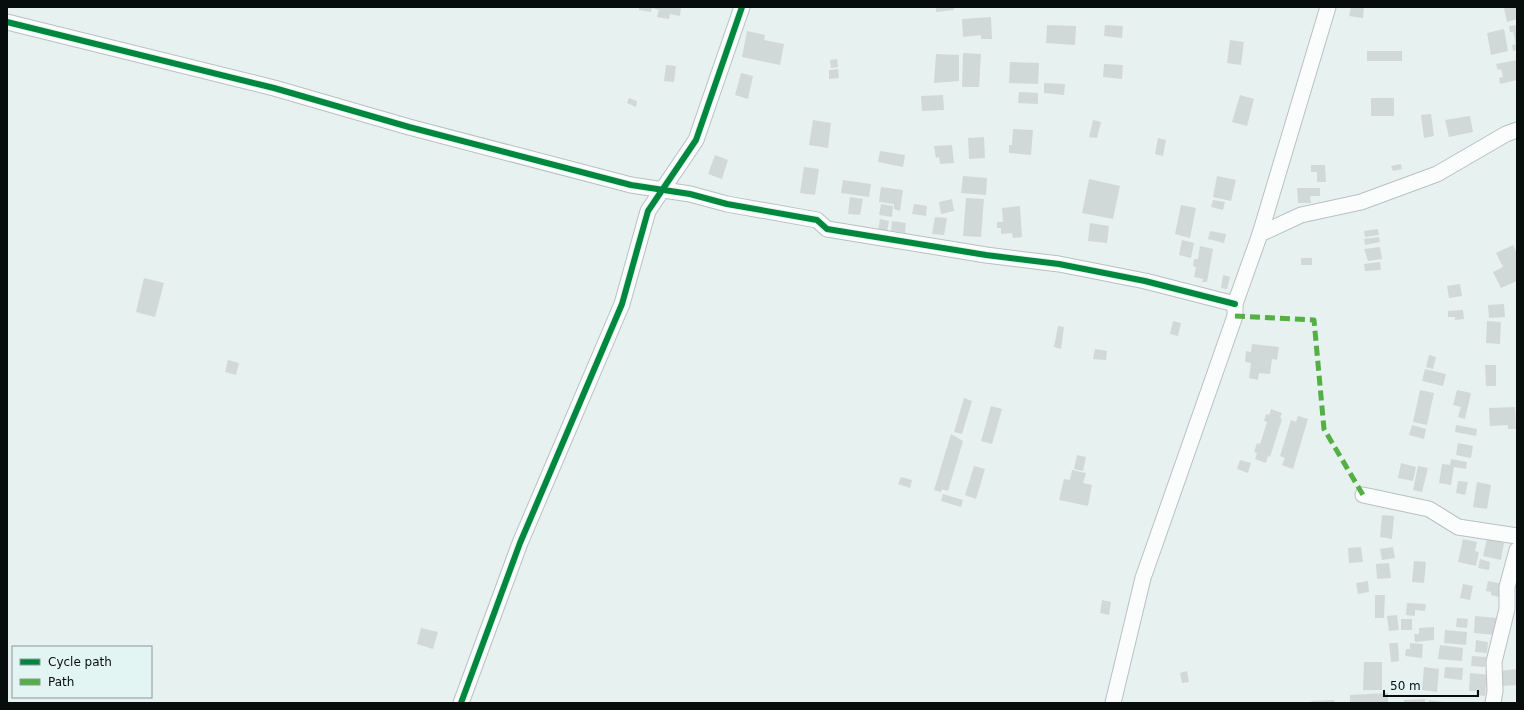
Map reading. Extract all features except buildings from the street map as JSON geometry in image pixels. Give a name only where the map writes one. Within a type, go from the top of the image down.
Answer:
[{"type":"street","points":[[461,703],[520,543],[622,304],[648,211],[696,140],[742,7]]},
{"type":"street","points":[[1113,703],[1143,578],[1233,323],[1235,316],[1235,304],[1260,234],[1328,7]]},
{"type":"street","points":[[7,22],[274,88],[409,127],[631,185],[690,194],[727,204],[817,220],[827,229],[986,255],[1059,264],[1144,281],[1235,304]]},
{"type":"street","points":[[1260,234],[1301,215],[1361,202],[1437,174],[1506,134],[1517,130]]},
{"type":"street","points":[[1363,495],[1429,509],[1458,527],[1517,536]]},
{"type":"street","points":[[1493,703],[1494,662],[1507,609],[1507,587],[1517,550]]},
{"type":"marked path","points":[[1235,316],[1314,320],[1324,429],[1363,495]]},
{"type":"cycle path","points":[[461,703],[520,543],[622,304],[648,211],[696,140],[742,7]]},
{"type":"cycle path","points":[[7,22],[274,88],[409,127],[631,185],[690,194],[727,204],[817,220],[827,229],[986,255],[1059,264],[1145,281],[1235,304]]}]
